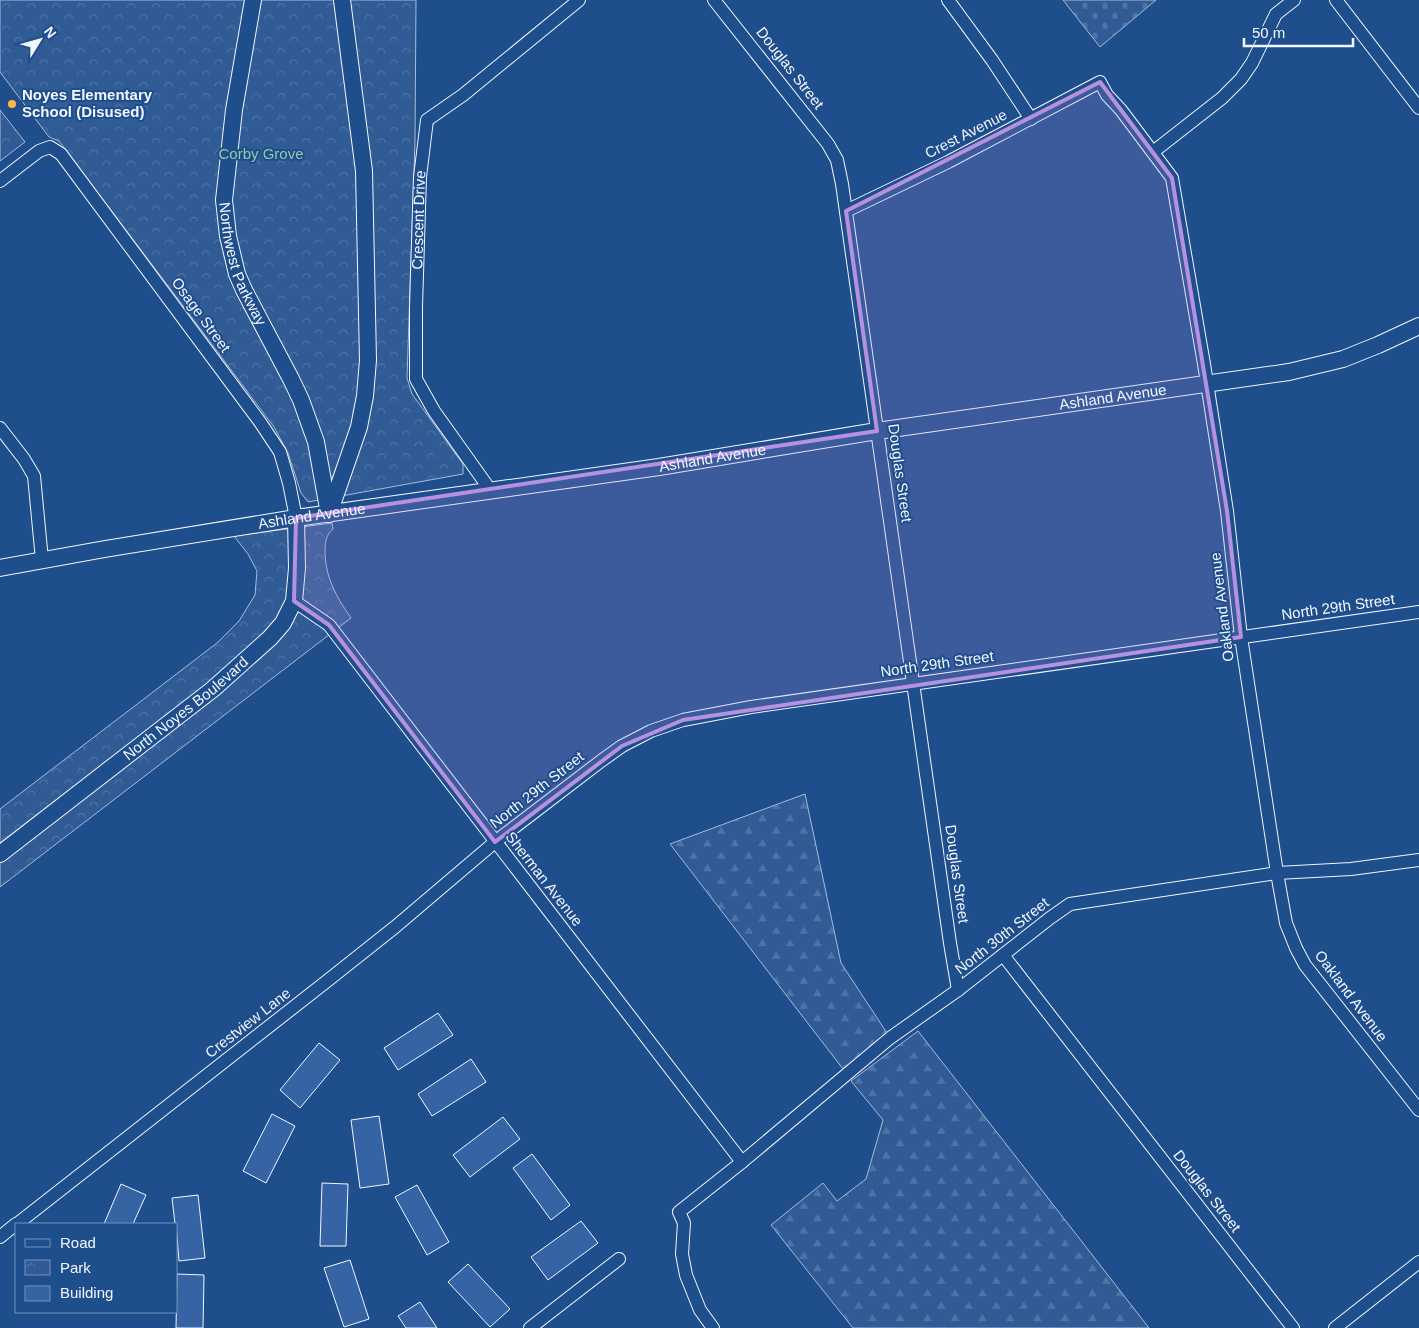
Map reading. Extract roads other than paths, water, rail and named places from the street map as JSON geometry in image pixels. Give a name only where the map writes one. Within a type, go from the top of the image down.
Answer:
[{"type":"street","name":"Northwest Parkway","points":[[252,0],[234,110],[224,200],[228,236],[237,274],[244,290],[301,400],[316,442],[329,514]]},
{"type":"street","points":[[329,514],[359,426],[366,396],[368,360],[364,171],[342,0]]},
{"type":"street","name":"Crescent Drive","points":[[491,492],[434,411],[416,379],[420,177],[426,120],[464,95],[579,0]]},
{"type":"street","name":"Douglas Street","points":[[714,0],[828,144],[837,160],[846,211],[958,990]]},
{"type":"street","points":[[948,0],[992,60],[1031,119]]},
{"type":"street","points":[[1153,152],[1222,98],[1241,79],[1252,63],[1276,14],[1294,0]]},
{"type":"street","points":[[1336,0],[1417,102]]},
{"type":"street","name":"Crest Avenue","points":[[846,211],[948,162],[1100,82]]},
{"type":"street","name":"Oakland Avenue","points":[[1100,82],[1107,95],[1121,110],[1172,178],[1208,384],[1227,511],[1241,637],[1276,873],[1286,923],[1305,965],[1419,1110]]},
{"type":"street","name":"Osage Street","points":[[0,182],[39,151],[50,147],[61,154],[260,422],[280,452],[296,518]]},
{"type":"street","name":"Ashland Avenue","points":[[0,568],[296,518],[491,492],[877,431],[1289,372],[1343,359],[1419,326]]},
{"type":"street","points":[[0,428],[24,459],[34,476],[42,560]]},
{"type":"street","name":"North Noyes Boulevard","points":[[0,854],[213,689],[270,638],[283,623],[294,601],[297,568],[296,518]]},
{"type":"street","name":"Sherman Avenue","points":[[294,601],[329,625],[742,1162]]},
{"type":"street","name":"North 29th Street","points":[[495,842],[622,746],[651,731],[683,720],[751,707],[914,683],[1419,612]]},
{"type":"street","name":"Crestview Lane","points":[[17,1223],[328,981],[495,842]]},
{"type":"street","name":"North 30th Street","points":[[712,1328],[700,1310],[686,1275],[682,1254],[684,1224],[679,1212],[742,1162],[890,1038],[958,990],[1070,904],[1276,873],[1351,869],[1419,860]]},
{"type":"street","name":"Douglas Street","points":[[1003,955],[1293,1328]]},
{"type":"street","name":"Crestview Lane","points":[[0,1237],[15,1225]]},
{"type":"street","points":[[530,1328],[619,1259]]},
{"type":"street","points":[[1336,1328],[1419,1262]]},
{"type":"place","name":"Noyes Elementary School (Disused)","points":[[12,104]]},
{"type":"park label","name":"Corby Grove","points":[[261,154]]}]
